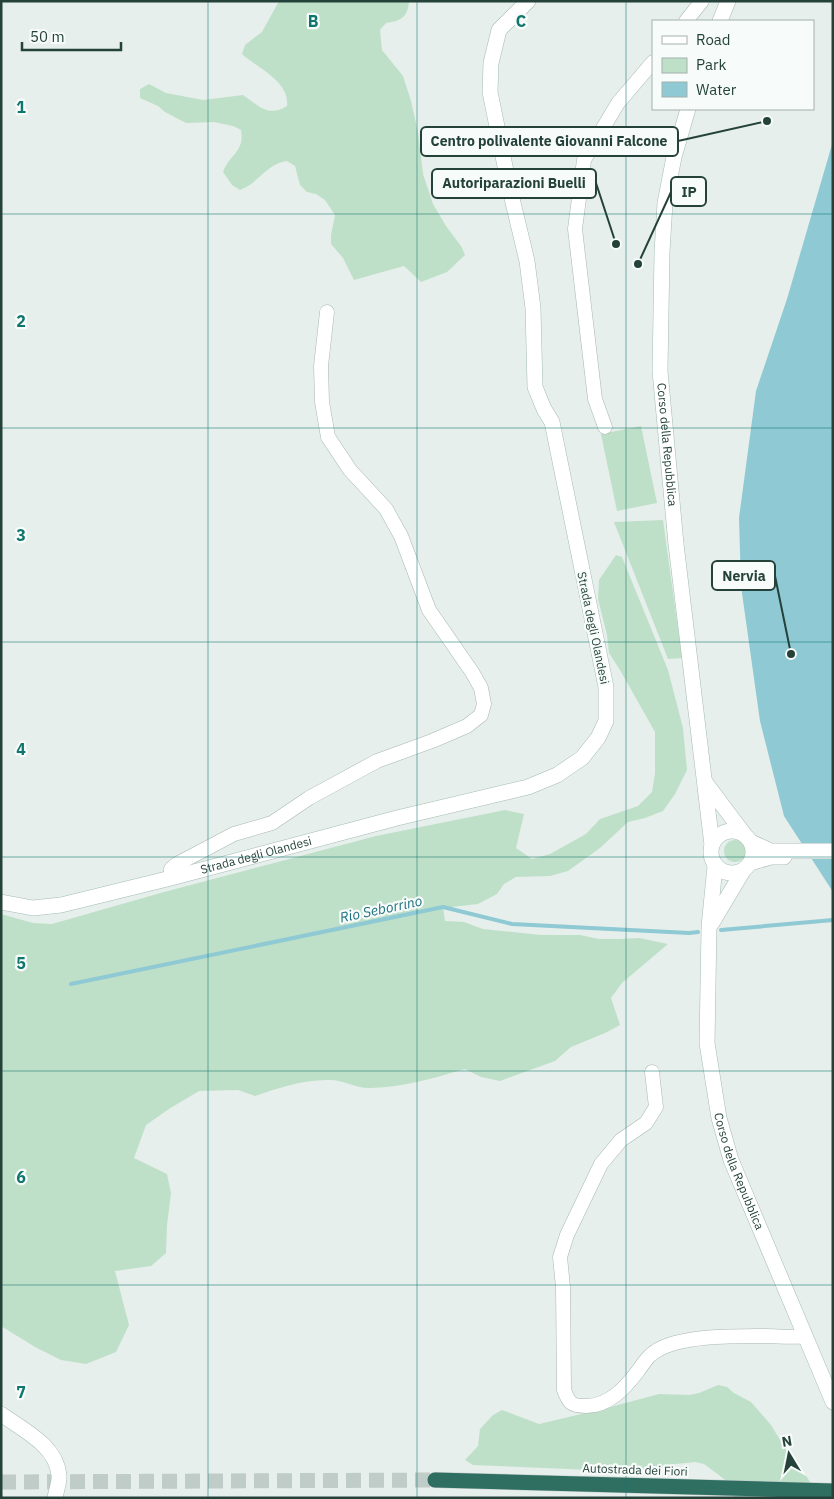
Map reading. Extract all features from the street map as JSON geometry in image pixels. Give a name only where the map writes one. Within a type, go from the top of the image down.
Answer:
[{"type":"highway","name":"Autostrada dei Fiori","points":[[435,1480],[833,1491]]},
{"type":"main road","name":"Strada degli Olandesi","points":[[1,902],[33,908],[61,906],[397,818],[528,787],[557,775],[582,758],[598,738],[606,721],[606,687],[552,422],[544,409],[535,387],[533,308],[527,261],[490,92],[491,63],[499,30],[528,1]]},
{"type":"main road","points":[[720,20],[728,1]]},
{"type":"main road","name":"Corso della Repubblica","points":[[688,110],[674,157],[665,203],[662,252],[660,371],[676,544],[712,845]]},
{"type":"main road","points":[[704,781],[747,838],[753,856],[747,867]]},
{"type":"main road","points":[[833,851],[771,854],[737,873],[725,873],[715,866],[712,859],[712,845],[720,835],[732,831],[747,838],[771,854],[833,858]]},
{"type":"main road","name":"Corso della Repubblica","points":[[715,866],[710,927],[707,1042],[719,1118],[731,1160],[833,1402]]},
{"type":"main road","name":"Corso della Repubblica","points":[[710,927],[747,867]]},
{"type":"main road","points":[[1,1414],[44,1444],[53,1458],[59,1475],[55,1498]]},
{"type":"street","points":[[687,20],[702,1]]},
{"type":"street","points":[[605,427],[595,399],[575,229],[584,160],[618,103],[652,63]]},
{"type":"street","points":[[171,878],[171,869],[177,864],[234,834],[272,823],[309,798],[377,761],[467,726],[481,715],[484,704],[481,688],[429,610],[401,536],[386,508],[350,470],[328,437],[322,402],[321,366],[327,312]]},
{"type":"street","points":[[652,1072],[656,1107],[646,1124],[621,1140],[601,1164],[567,1235],[560,1257],[563,1287],[564,1390],[568,1401],[576,1406],[589,1406],[606,1402],[624,1388],[648,1356],[657,1350],[678,1343],[709,1338],[804,1336]]},
{"type":"green space","points":[[279,1],[409,1],[407,11],[403,17],[386,23],[380,30],[382,50],[403,76],[418,132],[423,174],[433,204],[465,255],[447,272],[421,282],[404,266],[354,280],[343,258],[331,244],[335,215],[325,200],[316,194],[307,192],[300,185],[295,166],[287,161],[274,165],[253,183],[240,190],[232,185],[223,172],[239,148],[242,137],[241,130],[233,126],[214,122],[186,123],[158,106],[140,98],[140,89],[149,84],[166,93],[203,100],[243,95],[264,109],[274,111],[287,106],[287,97],[278,82],[242,54],[245,45],[262,32]]},
{"type":"green space","points":[[641,426],[657,503],[617,511],[601,434]]},
{"type":"green space","points":[[663,520],[682,658],[668,659],[614,522]]},
{"type":"green space","points":[[616,555],[622,557],[668,670],[683,728],[687,770],[675,794],[663,811],[628,822],[600,848],[568,871],[550,876],[516,877],[504,884],[497,894],[478,904],[443,908],[445,921],[464,922],[483,929],[541,935],[580,935],[599,939],[639,938],[668,944],[622,983],[611,998],[620,1025],[571,1047],[555,1061],[500,1081],[481,1077],[465,1069],[419,1082],[383,1087],[366,1088],[335,1080],[321,1080],[292,1085],[255,1096],[238,1090],[199,1091],[146,1125],[134,1158],[167,1174],[171,1193],[166,1253],[151,1266],[115,1271],[129,1325],[116,1352],[86,1364],[61,1360],[35,1347],[1,1326],[1,914],[33,923],[52,924],[164,892],[376,836],[505,810],[524,814],[516,848],[532,859],[550,854],[586,834],[600,819],[638,806],[652,792],[655,773],[655,732],[609,653],[607,635],[598,599],[599,580]]},
{"type":"green space","points":[[735,840],[743,843],[746,851],[743,859],[735,862],[727,859],[724,851],[727,843]]},
{"type":"green space","points":[[718,1385],[727,1387],[751,1402],[771,1425],[791,1458],[805,1474],[820,1498],[734,1498],[732,1485],[704,1464],[695,1462],[667,1465],[639,1472],[473,1465],[465,1460],[478,1446],[480,1429],[493,1415],[502,1410],[539,1424],[659,1394],[689,1395],[699,1393]]},
{"type":"water","points":[[833,141],[833,892],[784,816],[760,721],[741,586],[739,518],[756,391],[787,299]]},
{"type":"waterway","name":"Rio Seborrino","points":[[71,984],[443,907],[512,924],[698,932]]},
{"type":"waterway","points":[[721,930],[833,920]]},
{"type":"tunnel","points":[[1,1482],[435,1480]]},
{"type":"place","name":"Centro polivalente Giovanni Falcone","points":[[767,121]]},
{"type":"place","name":"Autoriparazioni Buelli","points":[[616,244]]},
{"type":"place","name":"IP","points":[[638,264]]},
{"type":"place","name":"Nervia","points":[[791,654]]}]
